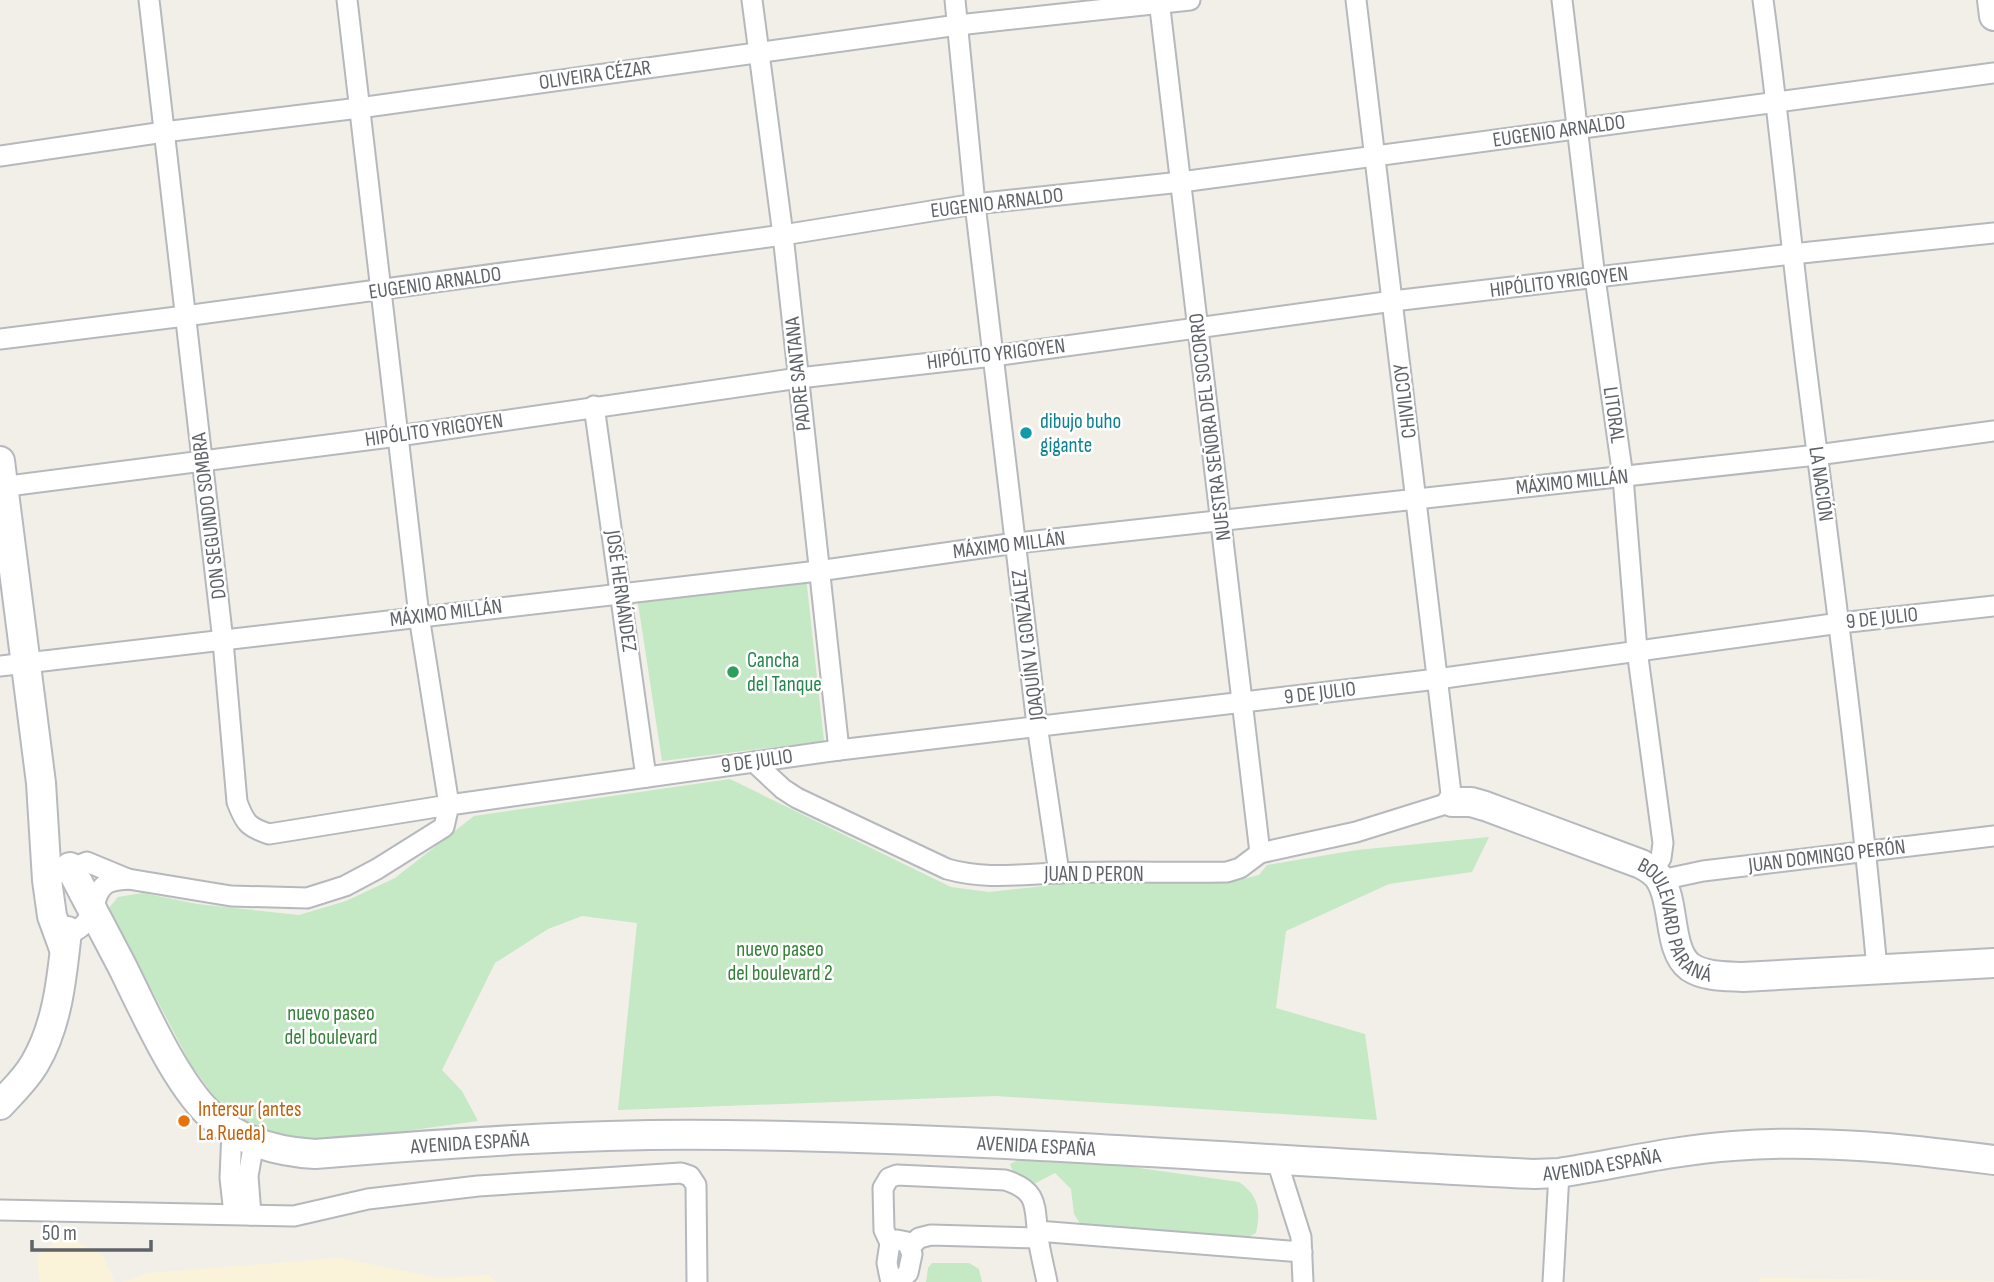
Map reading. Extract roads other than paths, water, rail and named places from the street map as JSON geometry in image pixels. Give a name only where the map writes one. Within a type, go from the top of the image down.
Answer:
[{"type":"main road","points":[[1992,0],[1994,16]]},
{"type":"main road","points":[[0,1105],[35,1063],[50,1032],[71,936],[71,909],[59,873],[41,783],[12,664],[1,478]]},
{"type":"main road","name":"BOULEVARD PARANÁ","points":[[1452,802],[1471,802],[1485,806],[1641,864],[1657,876],[1668,898],[1681,955],[1688,966],[1703,972],[1743,978],[1994,963]]},
{"type":"main road","name":"AVENIDA ESPAÑA","points":[[71,936],[142,1009],[187,1086],[203,1107],[243,1136],[278,1150],[315,1154],[471,1142],[722,1135],[1001,1143],[1534,1174],[1559,1173],[1718,1147],[1774,1143],[1881,1147],[1994,1160]]},
{"type":"street","name":"DON SEGUNDO SOMBRA","points":[[149,0],[223,641],[237,803],[251,828],[269,835],[449,805]]},
{"type":"street","points":[[59,873],[87,862],[128,879],[231,895],[307,898],[356,880],[444,827],[449,805],[419,616],[347,0]]},
{"type":"street","name":"PADRE SANTANA","points":[[752,0],[783,235],[839,750]]},
{"type":"street","name":"JOAQUÍN V. GONZÁLEZ","points":[[955,0],[993,356],[1037,725],[1059,873]]},
{"type":"street","name":"OLIVEIRA CÉZAR","points":[[0,156],[958,25],[1191,0]]},
{"type":"street","name":"CHIVILCOY","points":[[1356,0],[1452,802]]},
{"type":"street","name":"LITORAL","points":[[1562,0],[1595,278],[1623,477],[1637,650],[1663,843],[1657,876]]},
{"type":"street","name":"LA NACIÓN","points":[[1763,0],[1777,102],[1792,254],[1840,623],[1877,969]]},
{"type":"street","name":"NUESTRA SEÑORA DEL SOCORRO","points":[[1159,2],[1260,853]]},
{"type":"street","name":"EUGENIO ARNALDO","points":[[0,339],[783,235],[975,204],[1181,182],[1376,157],[1994,73]]},
{"type":"street","name":"HIPÓLITO YRIGOYEN","points":[[1,478],[202,461],[398,436],[799,378],[993,356],[1393,301],[1994,233]]},
{"type":"street","name":"JOSÉ HERNÁNDEZ","points":[[594,406],[646,777]]},
{"type":"street","name":"MÁXIMO MILLÁN","points":[[12,664],[818,571],[1016,543],[1817,455],[1994,431]]},
{"type":"street","name":"9 DE JULIO","points":[[449,805],[839,750],[1437,679],[1840,623],[1994,606]]},
{"type":"street","name":"JUAN D PERON","points":[[754,762],[797,799],[947,869],[966,875],[993,877],[1059,873],[1227,872],[1240,868],[1260,853],[1356,832],[1452,802]]},
{"type":"street","name":"JUAN DOMINGO PERÓN","points":[[1657,876],[1994,836]]},
{"type":"street","points":[[71,936],[104,885],[128,879]]},
{"type":"street","points":[[242,1214],[230,1178],[243,1136]]},
{"type":"street","points":[[1277,1161],[1301,1237],[1303,1282]]},
{"type":"street","points":[[0,1210],[294,1216],[368,1199],[478,1186],[681,1173],[690,1176],[696,1185],[697,1282]]},
{"type":"street","points":[[1553,1282],[1559,1173]]},
{"type":"street","points":[[890,1243],[897,1240],[906,1242],[912,1254],[908,1273],[899,1281],[890,1280],[887,1263],[890,1243],[884,1230],[883,1188],[888,1178],[897,1175],[1005,1180],[1019,1184],[1034,1201],[1047,1282]]},
{"type":"street","points":[[910,1247],[919,1238],[931,1235],[1038,1234],[1303,1252]]},
{"type":"place","name":"dibujo buho gigante","points":[[1026,433]]},
{"type":"place","name":"Cancha del Tanque","points":[[733,672]]},
{"type":"place","name":"Intersur (antes La Rueda)","points":[[184,1121]]},
{"type":"park label","name":"nuevo paseo del boulevard 2","points":[[780,961]]},
{"type":"park label","name":"nuevo paseo del boulevard","points":[[331,1025]]}]
